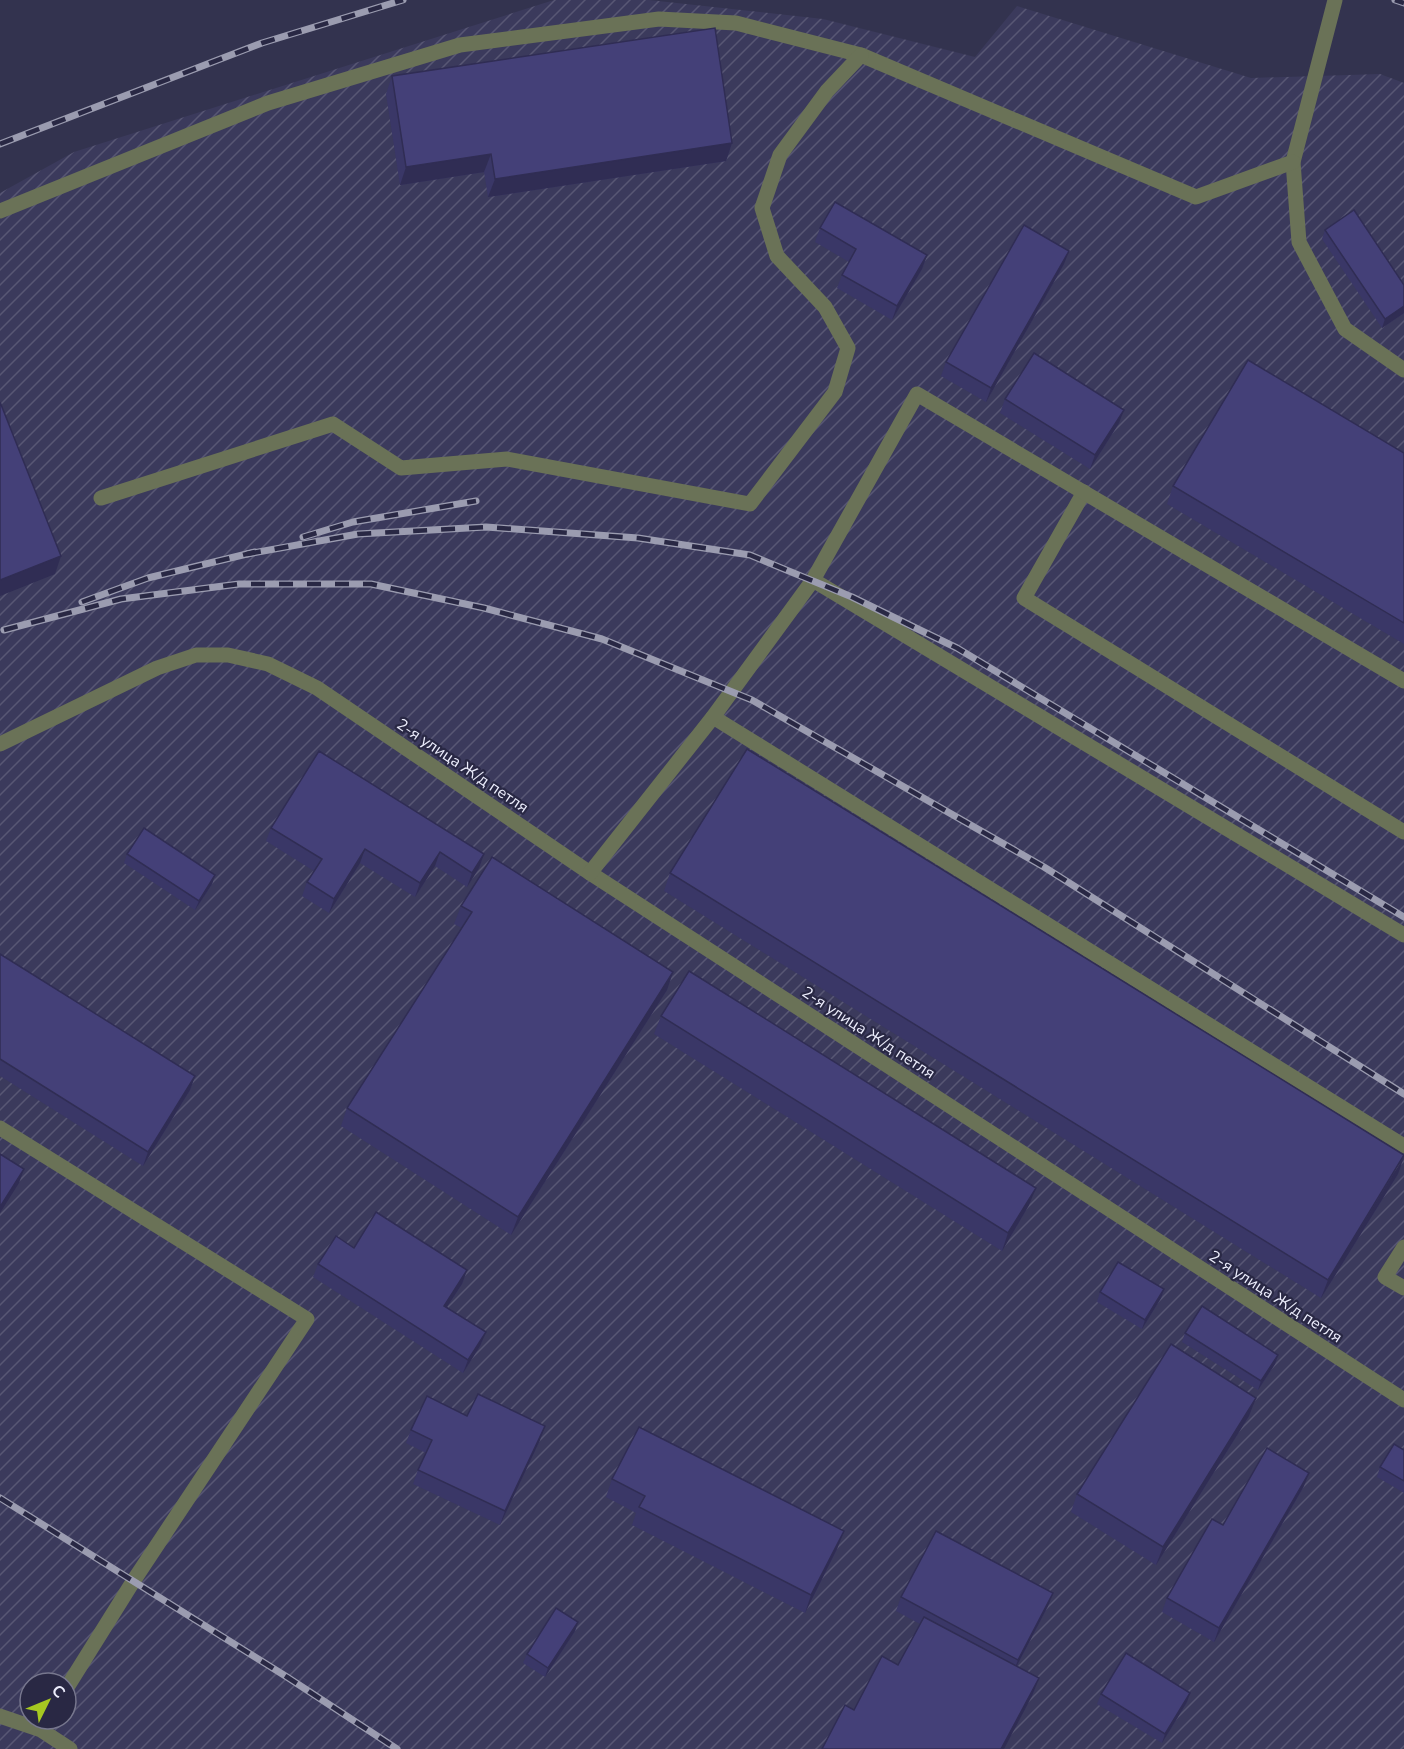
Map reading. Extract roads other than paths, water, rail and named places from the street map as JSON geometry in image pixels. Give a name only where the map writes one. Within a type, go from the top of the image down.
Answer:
[{"type":"street","points":[[1335,0],[1293,162],[1299,242],[1345,329],[1404,370]]},
{"type":"street","points":[[0,211],[268,103],[460,45],[659,19],[736,23],[861,55],[1196,197],[1293,162]]},
{"type":"street","points":[[101,498],[333,424],[401,468],[507,459],[750,504],[835,392],[848,348],[825,308],[777,256],[762,208],[780,155],[827,91],[861,55]]},
{"type":"street","points":[[590,873],[713,717],[813,580],[917,394],[1404,681]]},
{"type":"street","points":[[1084,492],[1024,598],[1404,832]]},
{"type":"street","points":[[813,580],[1404,935]]},
{"type":"street","name":"2-я улица Ж/д петля","points":[[0,744],[157,668],[196,655],[228,655],[268,664],[317,688],[590,873],[1404,1400]]},
{"type":"street","points":[[713,717],[1404,1146]]},
{"type":"street","points":[[0,1128],[307,1319],[134,1580],[77,1671]]},
{"type":"street","points":[[1404,1246],[1385,1277],[1404,1288]]},
{"type":"street","points":[[0,1716],[18,1719]]},
{"type":"street","points":[[51,1731],[70,1749]]},
{"type":"railway","points":[[0,144],[262,43],[403,0]]},
{"type":"railway","points":[[1395,0],[1404,3]]},
{"type":"railway","points":[[303,537],[353,522],[476,501]]},
{"type":"railway","points":[[247,554],[358,534],[486,527],[638,538],[750,555],[852,597],[957,648],[1404,917]]},
{"type":"railway","points":[[82,602],[148,578],[255,552]]},
{"type":"railway","points":[[4,630],[121,599],[239,584],[371,584],[484,608],[602,639],[752,700],[1044,867],[1404,1094]]},
{"type":"railway","points":[[0,1498],[287,1677],[397,1749]]}]
